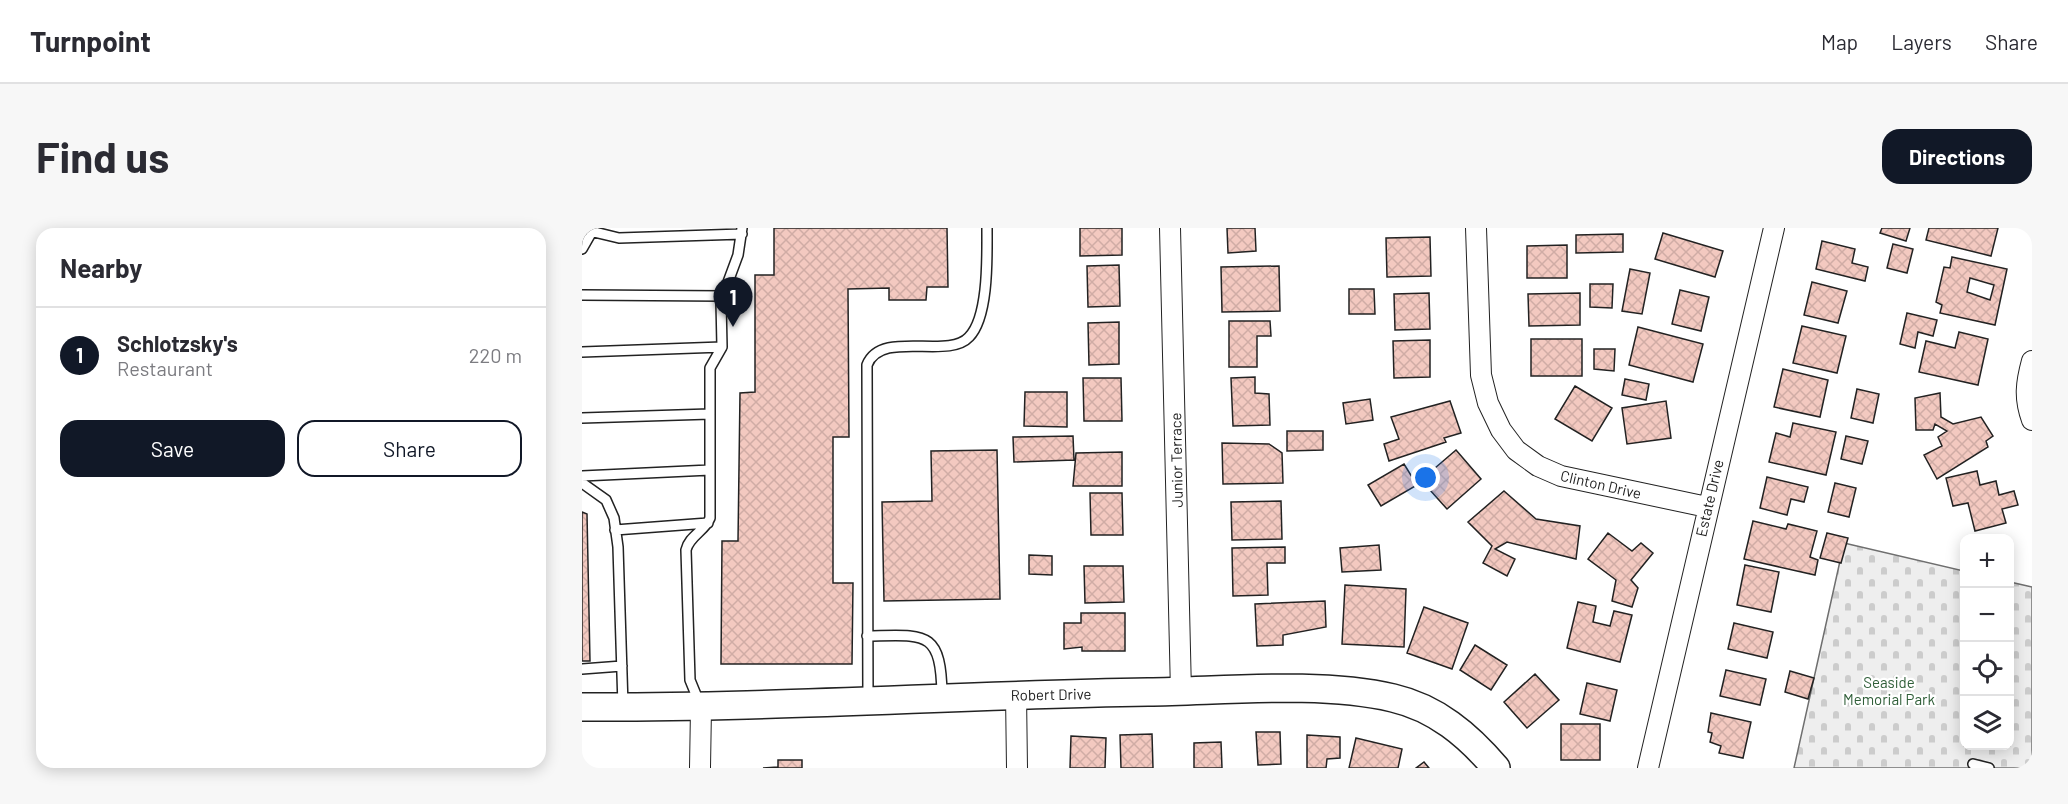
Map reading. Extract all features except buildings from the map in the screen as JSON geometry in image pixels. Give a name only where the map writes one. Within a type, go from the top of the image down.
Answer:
[{"type":"street","name":"Junior Terrace","points":[[1170,228],[1180,692]]},
{"type":"street","name":"Clinton Drive","points":[[1476,228],[1481,375],[1488,403],[1516,450],[1538,466],[1561,476],[1707,507]]},
{"type":"street","name":"Estate Drive","points":[[1648,768],[1707,507],[1774,228]]},
{"type":"street","points":[[2032,361],[2026,385],[2026,404],[2032,420]]},
{"type":"street","name":"Robert Drive","points":[[582,707],[701,708],[1016,694],[1333,690],[1395,698],[1425,709],[1454,726],[1475,743],[1496,768]]},
{"type":"street","points":[[1016,694],[1017,768]]},
{"type":"street","points":[[700,768],[701,708]]},
{"type":"lane","points":[[868,701],[867,366],[876,353],[888,349],[955,344],[969,339],[977,324],[982,306],[987,228]]},
{"type":"lane","points":[[582,229],[619,238],[742,231],[738,255],[723,296],[722,347],[710,368],[708,524],[687,544],[686,550],[690,680],[701,708]]},
{"type":"lane","points":[[582,249],[593,230]]},
{"type":"lane","points":[[582,295],[723,296]]},
{"type":"lane","points":[[582,352],[722,347]]},
{"type":"lane","points":[[582,418],[710,414]]},
{"type":"lane","points":[[582,476],[710,470]]},
{"type":"lane","points":[[582,483],[606,500],[615,530],[623,707]]},
{"type":"lane","points":[[615,530],[708,524]]},
{"type":"lane","points":[[867,636],[914,635],[930,643],[939,658],[942,697]]},
{"type":"lane","points":[[582,669],[622,666]]},
{"type":"lane","points":[[1973,764],[1989,768]]},
{"type":"green space","name":"Seaside Memorial Park","points":[[1844,543],[1960,570],[1960,750],[2014,750],[2014,583],[2032,587],[2032,768],[1794,768]]},
{"type":"place","name":"Schlotzsky's","points":[[733,327]]}]
